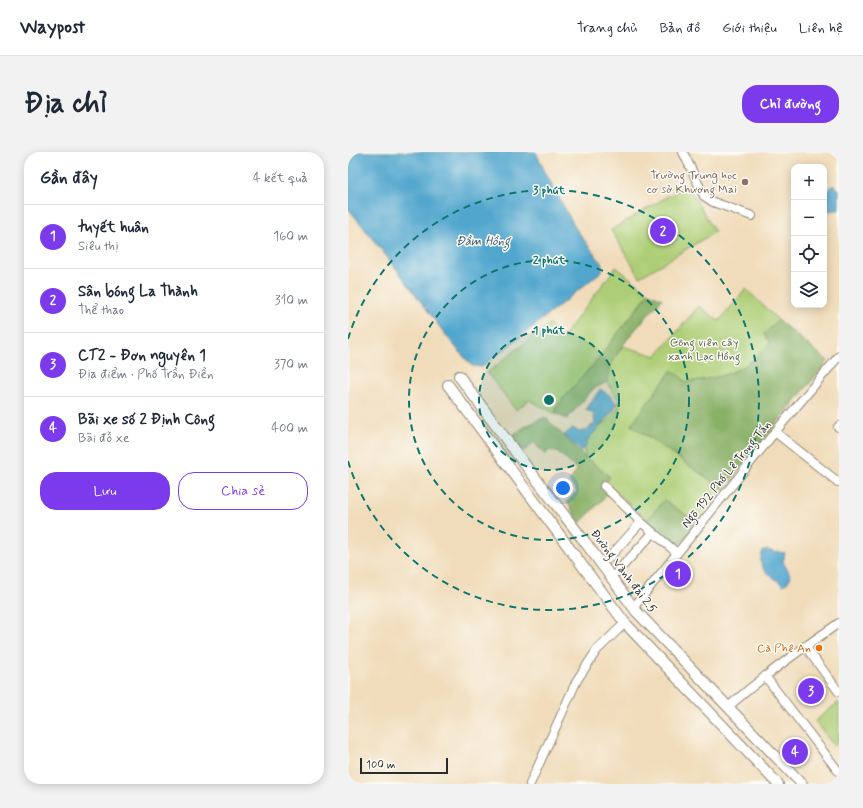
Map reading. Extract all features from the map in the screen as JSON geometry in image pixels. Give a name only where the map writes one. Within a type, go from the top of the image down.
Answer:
[{"type":"main road","name":"Đường Vành đai 2.5","points":[[460,376],[634,608],[802,784]]},
{"type":"main road","points":[[448,385],[624,623],[778,784]]},
{"type":"main road","points":[[471,416],[482,406]]},
{"type":"main road","points":[[572,552],[585,542]]},
{"type":"main road","points":[[671,672],[684,660]]},
{"type":"street","points":[[684,152],[704,196],[713,202],[752,216]]},
{"type":"street","name":"Ngõ 192 Phố Lê Trọng Tấn","points":[[634,608],[775,432],[839,356]]},
{"type":"street","points":[[775,432],[838,482]]},
{"type":"street","points":[[604,486],[641,522],[677,553]]},
{"type":"street","points":[[608,559],[641,522]]},
{"type":"street","points":[[617,572],[653,533]]},
{"type":"street","points":[[530,784],[577,680],[597,650],[624,623]]},
{"type":"street","points":[[728,707],[765,676],[839,623]]},
{"type":"street","points":[[805,646],[839,692]]},
{"type":"street","points":[[765,676],[839,772]]},
{"type":"green space","points":[[687,185],[715,232],[640,277],[611,230]]},
{"type":"green space","points":[[616,267],[649,293],[594,364],[556,408],[556,414],[529,400],[516,410],[487,373],[549,324],[562,338]]},
{"type":"green space","name":"Công viên cây xanh Lạc Hồng","points":[[746,289],[778,320],[764,334],[770,343],[752,361],[722,376],[686,382],[672,370],[631,425],[723,489],[698,523],[664,500],[647,520],[606,483],[610,477],[585,457],[584,449],[589,438],[618,409],[618,399],[607,382],[608,372],[617,353],[623,346],[656,356],[699,306],[719,321]]},
{"type":"green space","points":[[649,293],[662,299],[628,338],[614,360],[609,371],[607,382],[593,389],[567,419],[556,414],[556,408],[594,364]]},
{"type":"green space","points":[[778,320],[828,361],[723,489],[631,425],[672,370],[686,382],[722,376],[732,372],[752,361],[770,343],[764,334]]},
{"type":"green space","points":[[545,417],[585,457],[610,477],[600,488],[608,494],[580,523],[567,502],[577,491],[569,482],[577,470],[559,453],[550,450],[545,455],[534,442],[524,451],[518,446],[511,436],[526,426]]},
{"type":"green space","points":[[664,500],[698,523],[686,539],[678,544],[671,542],[647,520]]},
{"type":"green space","points":[[839,702],[839,742],[834,746],[815,721]]},
{"type":"water","name":"Đầm Hồng","points":[[348,152],[536,152],[545,172],[576,229],[602,264],[602,271],[482,367],[472,366],[448,338],[395,267],[348,208]]},
{"type":"water","points":[[833,185],[839,189],[839,210],[827,212],[828,191]]},
{"type":"water","points":[[600,389],[611,396],[616,403],[614,410],[589,438],[584,449],[580,450],[564,435],[573,428],[579,432],[587,430],[595,422],[593,413],[586,410]]},
{"type":"water","points":[[768,550],[776,553],[785,553],[783,562],[791,576],[784,585],[762,567],[761,557],[763,551]]},
{"type":"place","name":"Trường Trung học cơ sở Khương Mai","points":[[745,182]]},
{"type":"place","name":"Sân bóng La Thành","points":[[663,231]]},
{"type":"place","name":"tuyết huân","points":[[678,574]]},
{"type":"place","name":"Cà Phê An","points":[[819,648]]},
{"type":"place","name":"CT2 - Đơn nguyên 1","points":[[811,691]]},
{"type":"place","name":"Bãi xe số 2 Định Công","points":[[795,752]]}]
